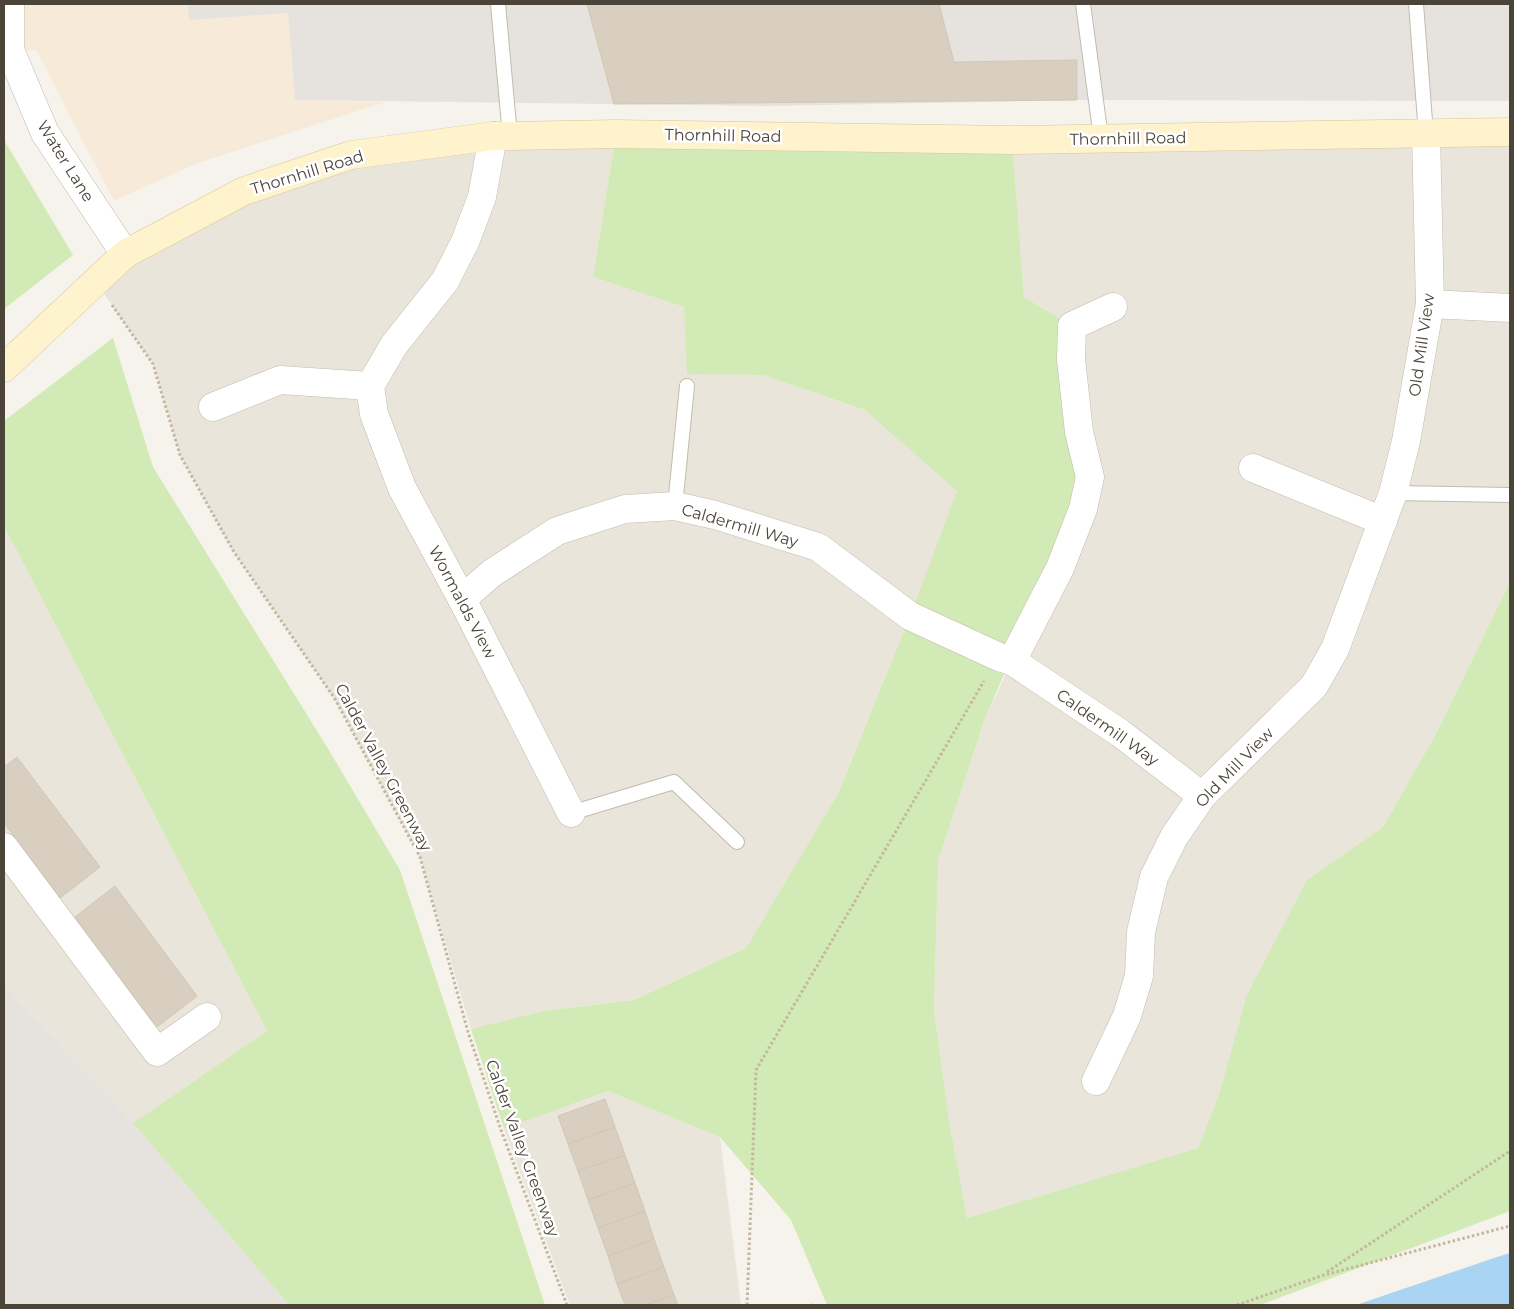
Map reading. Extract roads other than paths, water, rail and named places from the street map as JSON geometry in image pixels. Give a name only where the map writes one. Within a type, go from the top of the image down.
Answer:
[{"type":"main road","name":"Thornhill Road","points":[[4,368],[125,254],[244,191],[351,155],[502,136],[616,134],[1012,140],[1510,132]]},
{"type":"street","name":"Water Lane","points":[[10,4],[10,50],[45,133],[125,254]]},
{"type":"street","name":"Old Mill View","points":[[1096,1081],[1127,1016],[1139,976],[1142,932],[1154,877],[1174,837],[1202,796],[1314,686],[1335,649],[1393,493],[1406,441],[1430,304],[1426,134]]},
{"type":"street","points":[[213,407],[280,380],[370,386],[394,345],[445,281],[465,242],[502,136]]},
{"type":"street","points":[[1430,304],[1510,308]]},
{"type":"street","points":[[1005,659],[1060,568],[1083,509],[1090,477],[1079,432],[1071,359],[1072,326],[1113,307]]},
{"type":"street","name":"Wormalds View","points":[[370,386],[374,414],[402,488],[462,599],[570,813]]},
{"type":"street","points":[[1253,468],[1382,521]]},
{"type":"street","name":"Caldermill Way","points":[[462,599],[492,573],[557,531],[625,509],[675,506],[715,515],[818,547],[910,616],[1005,659],[1120,733],[1202,796]]},
{"type":"street","points":[[4,847],[157,1052],[207,1017]]},
{"type":"lane","points":[[498,4],[502,136]]},
{"type":"lane","points":[[1083,4],[1101,138]]},
{"type":"lane","points":[[1416,4],[1426,134]]},
{"type":"lane","points":[[675,506],[688,386]]},
{"type":"lane","points":[[1393,493],[1510,495]]},
{"type":"lane","points":[[570,813],[674,782],[737,842]]},
{"type":"water","points":[[1510,1253],[1510,1305],[1356,1305],[1497,1257]]}]
